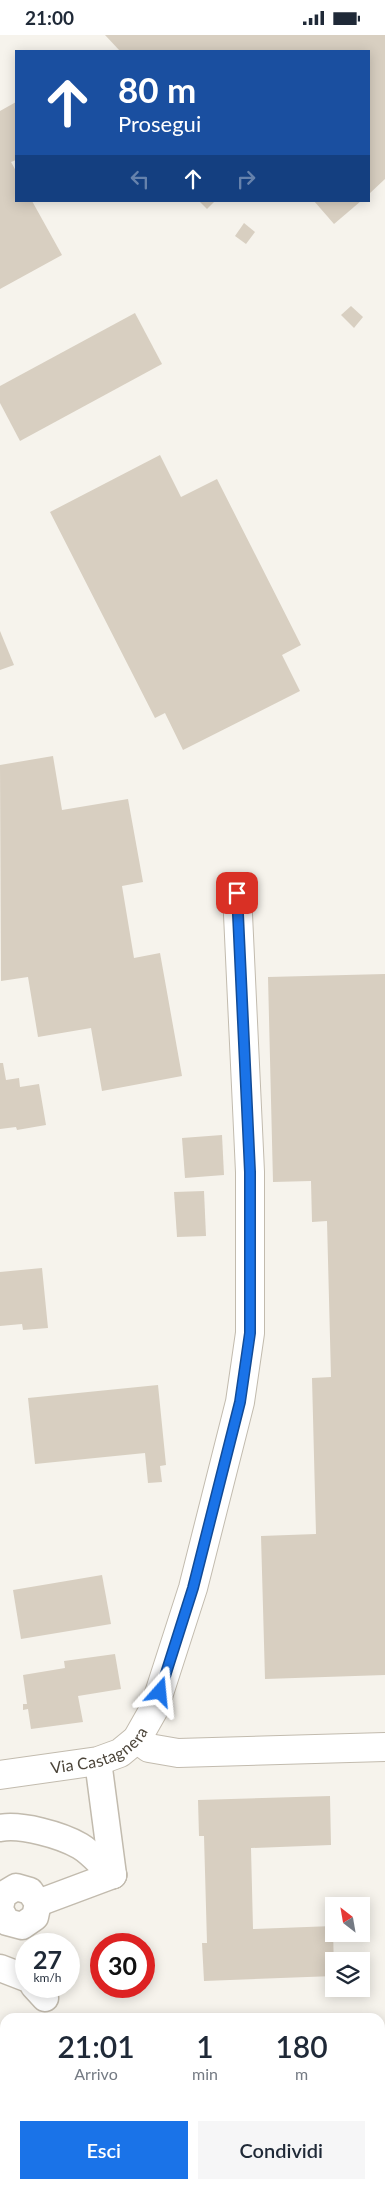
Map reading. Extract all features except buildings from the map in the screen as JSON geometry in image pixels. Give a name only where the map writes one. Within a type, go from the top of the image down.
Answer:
[{"type":"street","name":"Via Castagnera","points":[[0,1775],[98,1761],[120,1753],[137,1739],[154,1709],[193,1588],[240,1402],[250,1333],[250,1172],[237,893]]},
{"type":"street","points":[[137,1739],[149,1748],[178,1753],[385,1747]]},
{"type":"street","points":[[98,1761],[112,1875]]},
{"type":"street","points":[[0,1828],[32,1830],[57,1837],[81,1847],[112,1875]]},
{"type":"street","points":[[15,1919],[112,1875]]},
{"type":"street","points":[[0,1968],[15,1974]]},
{"type":"route","points":[[160,1692],[193,1588],[240,1402],[250,1333],[250,1172],[237,893]]}]
